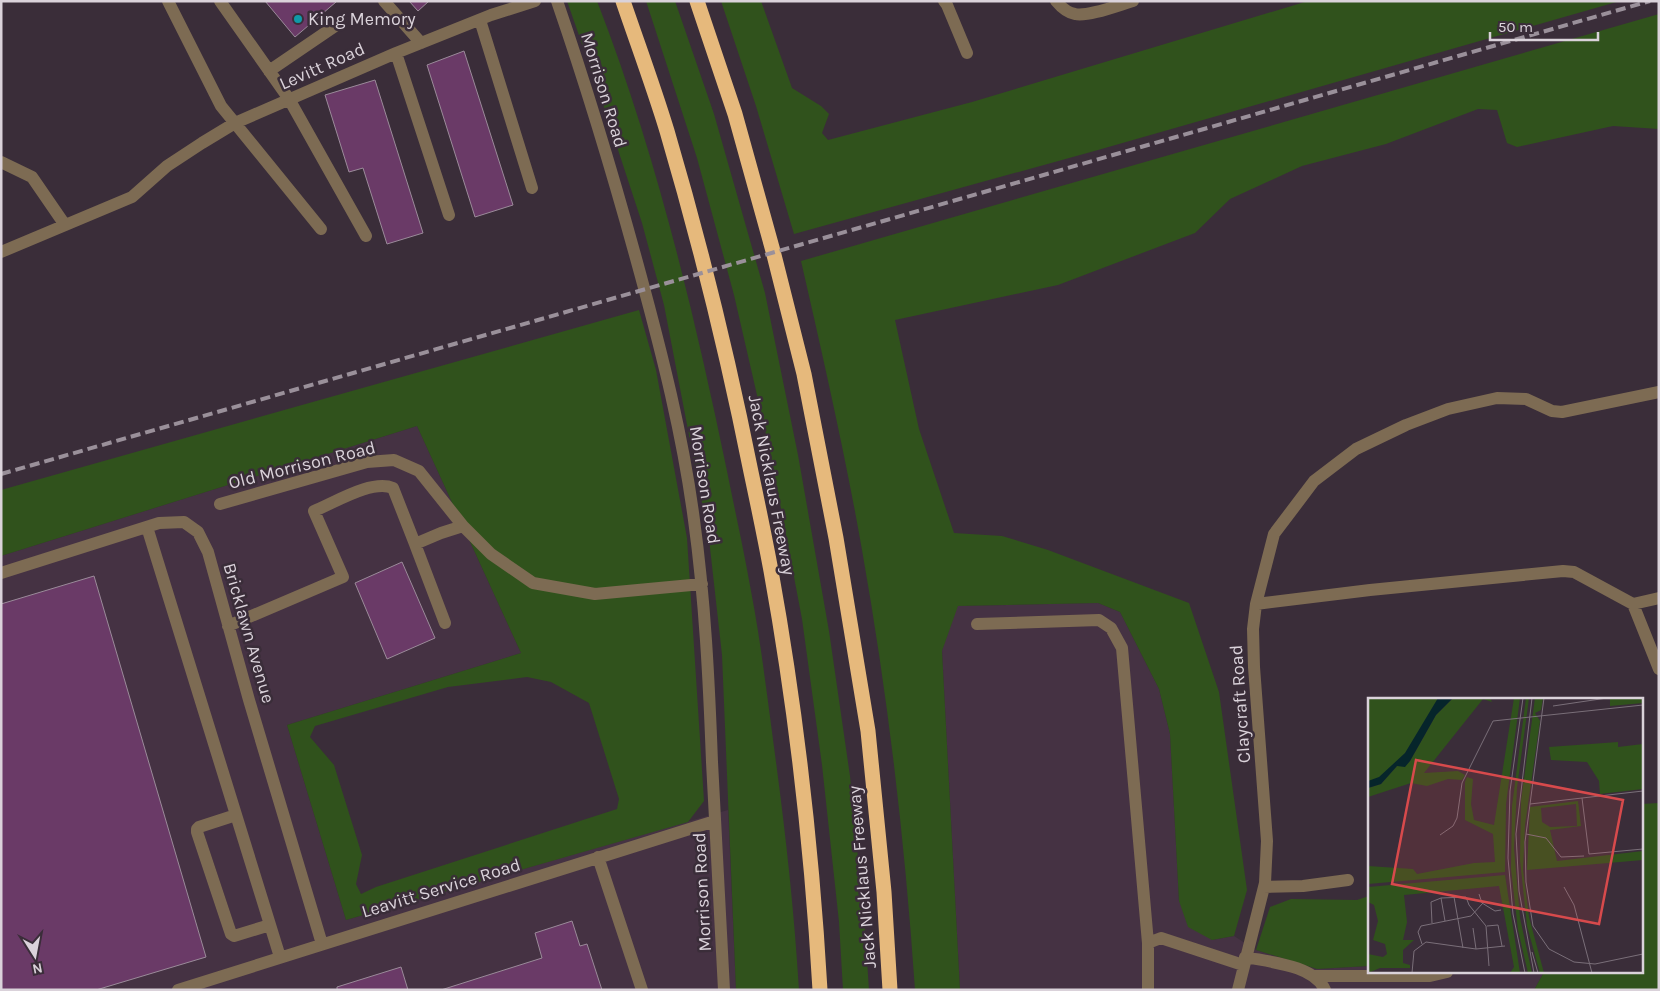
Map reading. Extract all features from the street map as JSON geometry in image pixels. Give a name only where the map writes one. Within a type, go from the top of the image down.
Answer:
[{"type":"highway","name":"Jack Nicklaus Freeway","points":[[623,1],[666,130],[700,250],[733,384],[771,571],[792,707],[801,782],[820,990]]},
{"type":"highway","name":"Jack Nicklaus Freeway","points":[[697,1],[735,114],[804,374],[836,538],[868,731],[884,892],[890,990]]},
{"type":"street","points":[[168,1],[221,106],[322,230]]},
{"type":"street","points":[[220,1],[289,100],[366,236]]},
{"type":"street","points":[[384,1],[421,43]]},
{"type":"street","points":[[492,1],[496,14]]},
{"type":"street","name":"Levitt Road","points":[[1,252],[132,197],[167,166],[235,123],[396,53],[535,1]]},
{"type":"street","name":"Morrison Road","points":[[557,1],[587,91],[623,211],[658,340],[685,464],[694,517],[708,660],[724,990]]},
{"type":"street","points":[[944,1],[967,54]]},
{"type":"street","points":[[1056,1],[1062,9],[1075,14],[1090,13],[1133,1]]},
{"type":"street","points":[[480,20],[532,188]]},
{"type":"street","points":[[269,71],[338,24]]},
{"type":"street","points":[[396,53],[449,215]]},
{"type":"street","points":[[1,162],[32,177],[65,225]]},
{"type":"street","name":"Claycraft Road","points":[[1238,990],[1264,887],[1268,841],[1254,667],[1253,630],[1256,604],[1274,534],[1314,481],[1356,450],[1414,422],[1448,409],[1497,398],[1526,399],[1552,412],[1562,412],[1659,392]]},
{"type":"street","name":"Old Morrison Road","points":[[220,504],[367,462],[394,460],[419,471],[464,526],[491,554],[534,583],[595,594],[702,584]]},
{"type":"street","points":[[228,626],[343,577],[314,512],[361,490],[387,485],[393,488],[445,622]]},
{"type":"street","name":"Bricklawn Avenue","points":[[1,573],[159,523],[184,522],[198,532],[208,552],[322,944]]},
{"type":"street","points":[[415,544],[464,526]]},
{"type":"street","points":[[147,527],[280,957]]},
{"type":"street","points":[[1256,604],[1563,570],[1574,572],[1633,604],[1659,669]]},
{"type":"street","points":[[1633,604],[1659,598]]},
{"type":"street","points":[[977,624],[1099,620],[1111,628],[1122,648],[1148,943],[1148,990]]},
{"type":"street","points":[[236,815],[199,828],[197,832],[231,934],[234,936],[270,925]]},
{"type":"street","name":"Leavitt Service Road","points":[[178,990],[715,821]]},
{"type":"street","points":[[598,857],[642,990]]},
{"type":"street","points":[[1264,887],[1303,886],[1348,880]]},
{"type":"street","points":[[1148,943],[1161,938],[1244,961],[1294,967],[1314,976],[1325,990]]},
{"type":"street","points":[[1314,976],[1430,976],[1438,974]]},
{"type":"shaded area","points":[[417,426],[521,653],[287,725],[346,920],[728,810],[736,990],[1,990],[1,556]]},
{"type":"shaded area","points":[[1098,603],[1120,612],[1159,689],[1170,734],[1179,901],[1212,940],[1234,936],[1256,950],[1317,969],[1368,966],[1368,974],[1543,974],[1534,990],[960,990],[942,650],[957,606]]},
{"type":"green space","points":[[567,1],[597,1],[638,116],[687,292],[714,411],[755,610],[778,777],[795,929],[799,990],[736,990],[722,655],[709,539],[664,305],[642,223]]},
{"type":"green space","points":[[646,1],[675,1],[714,114],[765,293],[798,455],[829,631],[850,776],[869,990],[843,990],[839,922],[822,765],[802,619],[771,456],[734,295],[697,158]]},
{"type":"green space","points":[[721,1],[761,1],[792,88],[821,106],[829,114],[822,133],[828,140],[972,102],[1308,1],[1620,1],[1098,150],[794,234],[756,106]]},
{"type":"green space","points":[[1659,14],[1659,129],[1613,126],[1517,147],[1507,143],[1497,110],[1478,109],[1386,144],[1302,166],[1230,199],[1195,233],[1058,285],[895,320],[919,429],[954,533],[1002,536],[1048,550],[1189,603],[1219,692],[1247,890],[1234,936],[1212,940],[1188,927],[1179,901],[1170,734],[1159,689],[1120,612],[1098,603],[958,606],[942,651],[960,990],[915,990],[906,879],[888,714],[880,660],[841,441],[801,261]]},
{"type":"green space","points":[[639,310],[656,370],[687,538],[704,801],[688,822],[346,920],[287,725],[521,653],[417,426],[1,556],[1,490]],"holes":[[[527,677],[551,682],[589,703],[619,799],[617,809],[376,887],[361,894],[356,884],[362,855],[334,765],[310,737],[315,726],[448,687]]]},
{"type":"green space","points":[[1659,803],[1659,990],[1534,990],[1543,974],[1642,974],[1642,804]]},
{"type":"green space","points":[[1368,896],[1368,966],[1317,969],[1256,950],[1270,907],[1291,899],[1357,900]]},
{"type":"building","name":"King Memory","points":[[265,1],[336,1],[336,2],[295,37]]},
{"type":"building","points":[[409,1],[429,1],[418,11]]},
{"type":"building","points":[[464,51],[513,205],[475,217],[427,65]]},
{"type":"building","points":[[375,80],[423,233],[387,244],[363,168],[349,172],[325,95]]},
{"type":"building","points":[[402,562],[435,638],[387,659],[355,583]]},
{"type":"building","points":[[94,576],[206,957],[96,990],[1,990],[1,604]]},
{"type":"building","points":[[572,921],[580,946],[587,944],[602,990],[441,990],[542,958],[535,933]]},
{"type":"building","points":[[401,967],[408,990],[337,990],[337,987]]},
{"type":"railway","points":[[1,474],[1650,1]]},
{"type":"place","name":"King Memory","points":[[298,19]]}]
